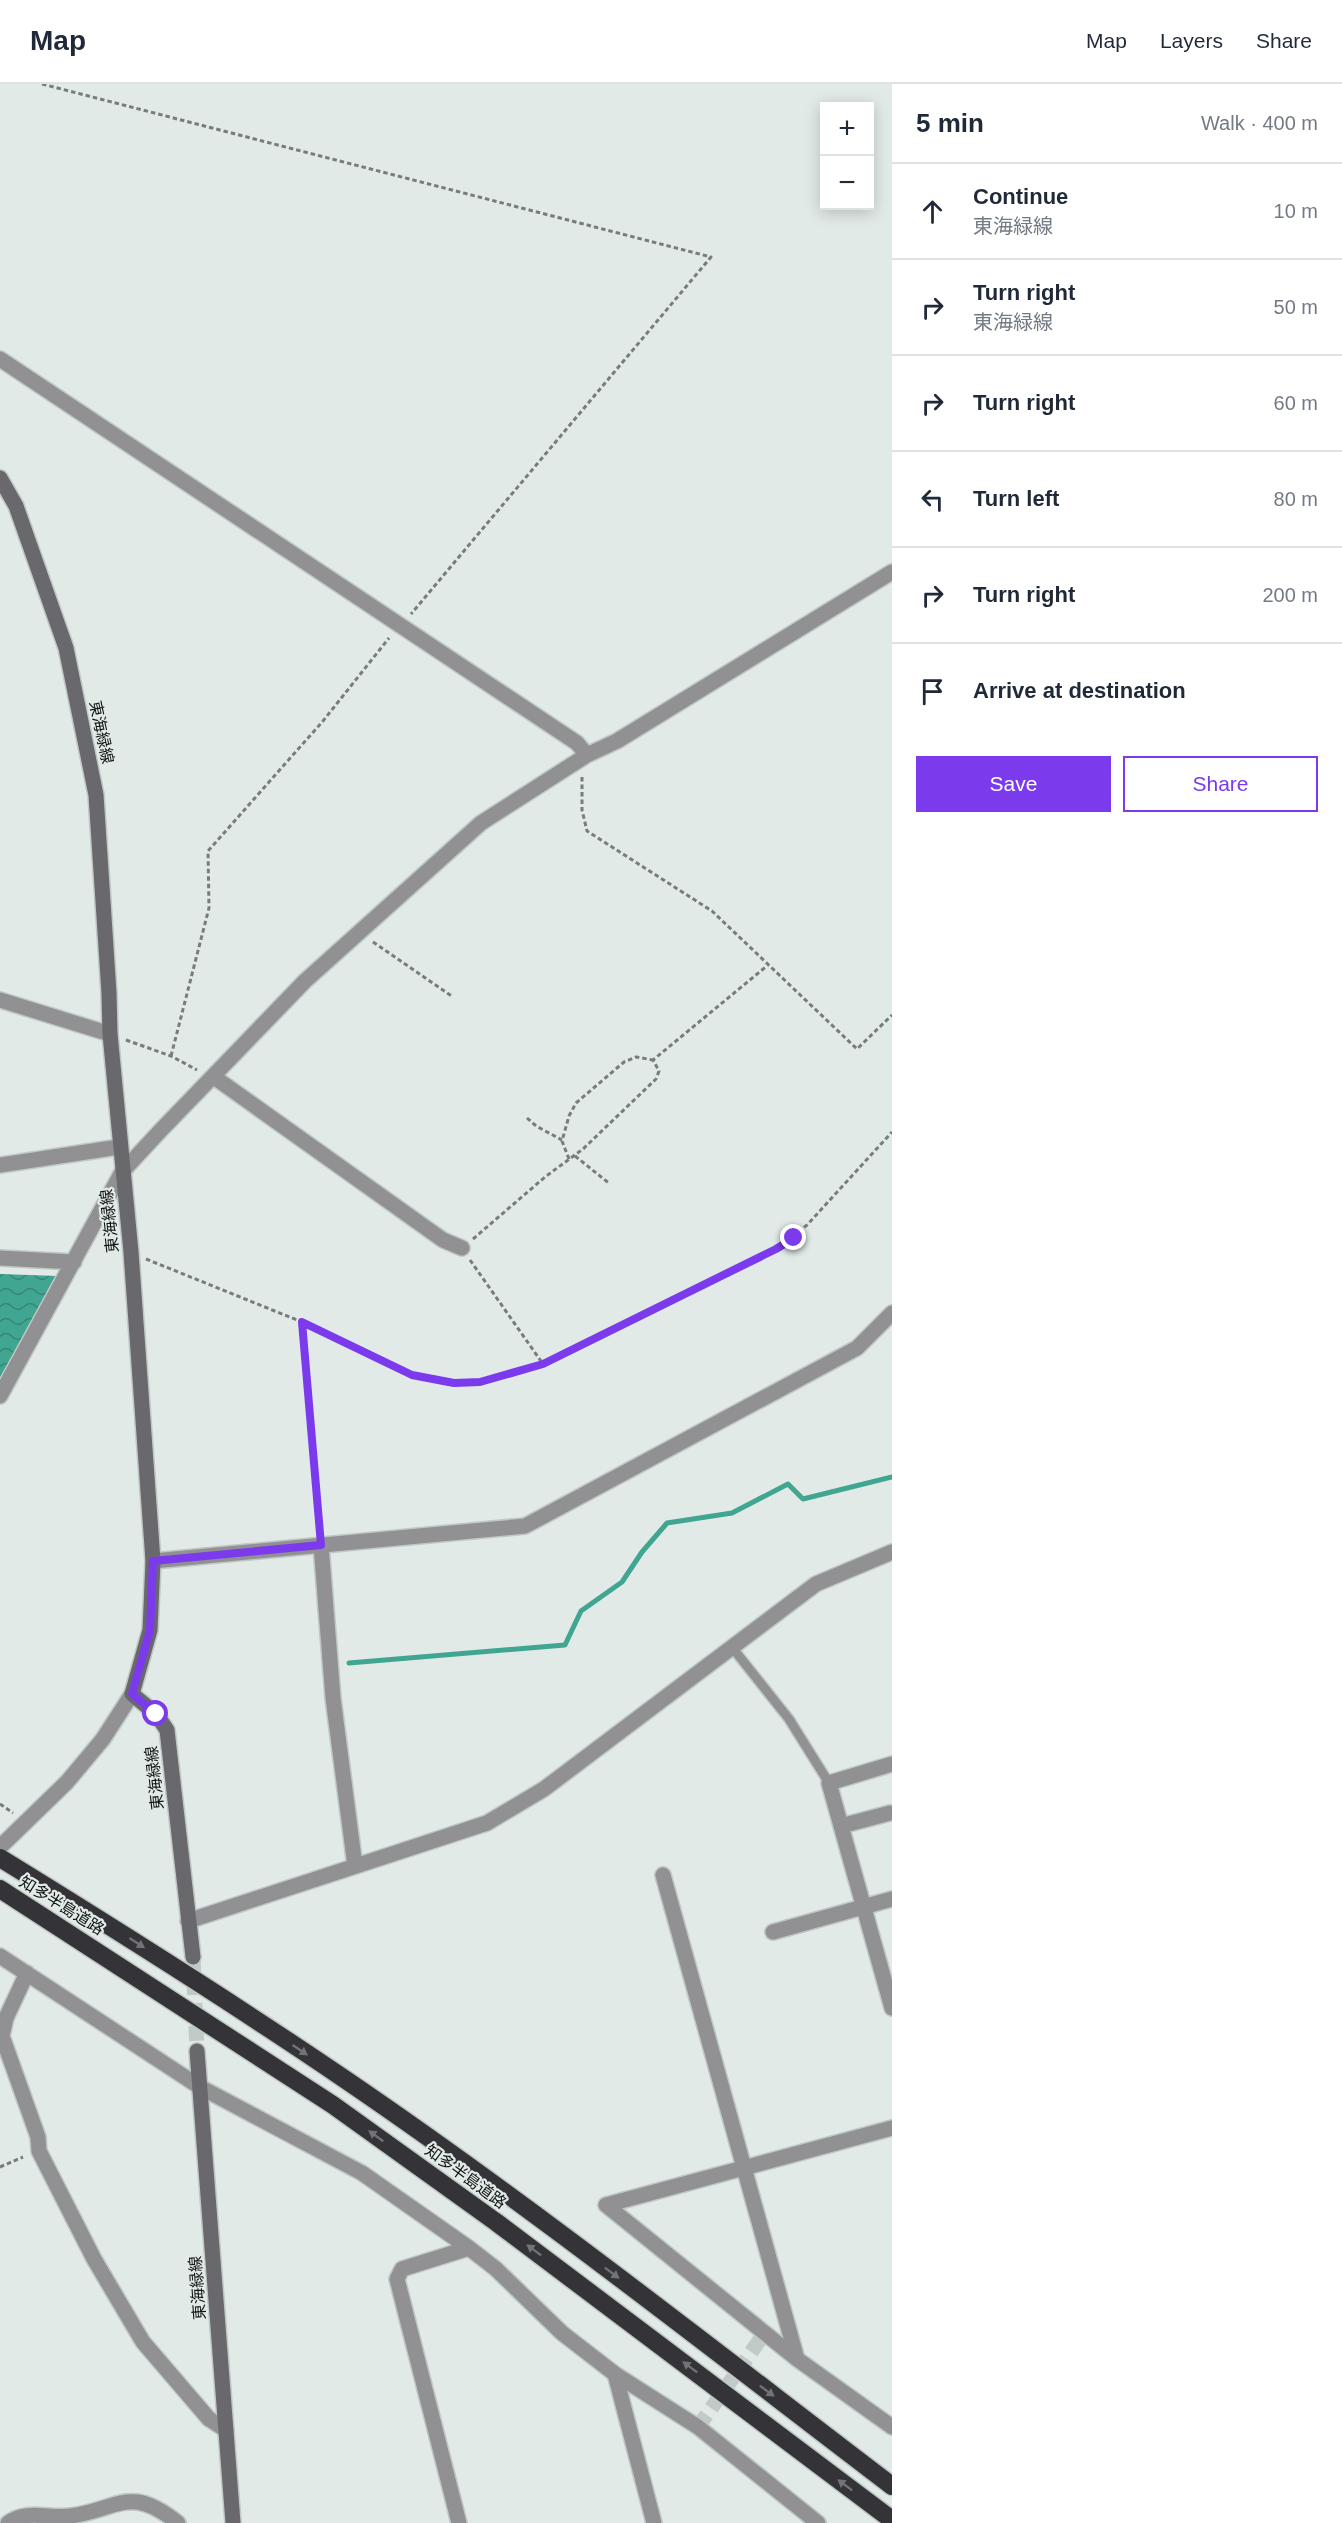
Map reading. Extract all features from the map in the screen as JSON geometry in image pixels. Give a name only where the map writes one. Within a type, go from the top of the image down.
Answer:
[{"type":"highway","name":"知多半島道路","points":[[8,1863],[224,1999],[348,2082],[641,2294],[892,2486]]},
{"type":"highway","name":"知多半島道路","points":[[0,1889],[333,2104],[496,2222],[892,2520]]},
{"type":"main road","name":"東海緑線","points":[[0,478],[16,506],[66,648],[96,795],[110,993],[110,1034],[131,1252],[153,1561],[150,1630],[132,1694],[156,1714],[167,1730],[193,1957]]},
{"type":"main road","name":"東海緑線","points":[[197,2051],[233,2523]]},
{"type":"street","points":[[0,358],[577,743],[587,755]]},
{"type":"street","points":[[0,1396],[122,1172],[305,981],[358,932],[481,824],[520,796],[587,755],[617,741],[892,572]]},
{"type":"street","points":[[0,1000],[110,1034]]},
{"type":"street","points":[[213,1079],[443,1240],[462,1248]]},
{"type":"street","points":[[0,1165],[120,1147]]},
{"type":"street","points":[[0,1258],[74,1262]]},
{"type":"street","points":[[153,1561],[525,1526],[857,1348],[892,1313]]},
{"type":"street","points":[[321,1545],[333,1698],[354,1866]]},
{"type":"street","points":[[188,1921],[487,1823],[534,1795],[816,1584],[892,1552]]},
{"type":"street","points":[[0,1847],[67,1782],[103,1739],[132,1694]]},
{"type":"street","points":[[892,1764],[828,1783],[863,1907],[890,1991],[892,2008]]},
{"type":"street","points":[[841,1826],[890,1813]]},
{"type":"street","points":[[663,1875],[746,2168],[797,2360]]},
{"type":"street","points":[[773,1932],[892,1899]]},
{"type":"street","points":[[0,1956],[200,2087],[362,2173],[469,2248],[496,2269],[562,2333],[615,2374],[698,2427],[818,2523]]},
{"type":"street","points":[[27,1973],[3,2020],[2,2036],[38,2145],[94,2259],[142,2342],[209,2419],[226,2430]]},
{"type":"street","points":[[892,2128],[606,2205],[797,2360],[892,2427]]},
{"type":"street","points":[[459,2523],[397,2279],[402,2269],[469,2248]]},
{"type":"street","points":[[615,2374],[654,2523]]},
{"type":"street","points":[[8,2523],[28,2515],[70,2516],[117,2501],[150,2505],[178,2523]]},
{"type":"lane","points":[[731,1646],[789,1719],[828,1783]]},
{"type":"path","points":[[42,84],[711,258],[400,625],[322,721],[208,851],[209,908],[171,1056]]},
{"type":"path","points":[[587,755],[582,778],[582,799],[587,831],[697,899],[857,1049],[892,1016]]},
{"type":"path","points":[[358,932],[453,997]]},
{"type":"path","points":[[569,1159],[562,1140],[572,1109],[584,1096],[630,1058],[653,1060],[768,965]]},
{"type":"path","points":[[110,1034],[171,1056],[213,1079]]},
{"type":"path","points":[[543,1364],[462,1248],[545,1176],[575,1155],[656,1079],[659,1071],[653,1060]]},
{"type":"path","points":[[526,1118],[562,1140]]},
{"type":"path","points":[[131,1252],[302,1322],[395,1368],[433,1380],[454,1383],[480,1382],[543,1364],[776,1249],[794,1238],[892,1132]]},
{"type":"path","points":[[575,1155],[610,1184]]},
{"type":"path","points":[[302,1322],[321,1545]]},
{"type":"path","points":[[0,2167],[25,2156],[38,2145]]},
{"type":"water","points":[[0,1274],[58,1276],[0,1391]]},
{"type":"waterway","points":[[349,1663],[565,1645],[581,1611],[622,1582],[642,1552],[667,1523],[732,1513],[788,1484],[803,1499],[892,1477]]},
{"type":"tunnel","points":[[193,1957],[197,2051]]},
{"type":"tunnel","points":[[698,2427],[764,2334]]},
{"type":"route","points":[[156,1714],[132,1694],[150,1630],[153,1561],[321,1545],[302,1322],[412,1375],[454,1383],[480,1382],[509,1376],[543,1364],[794,1238]]}]
